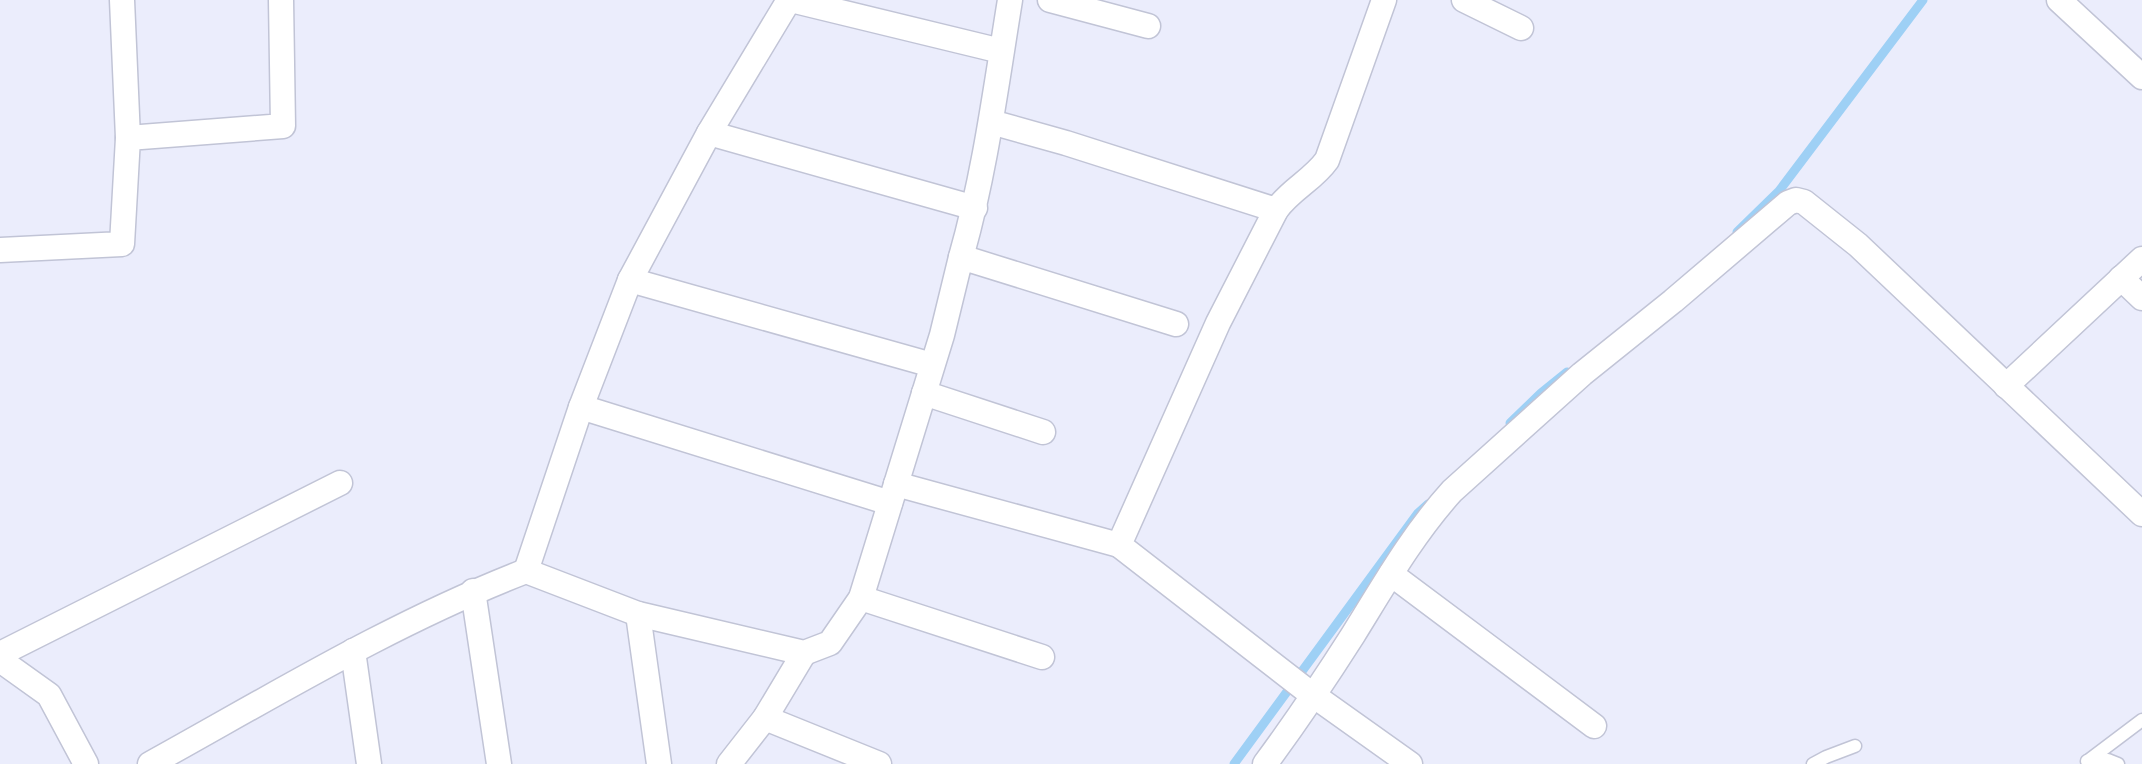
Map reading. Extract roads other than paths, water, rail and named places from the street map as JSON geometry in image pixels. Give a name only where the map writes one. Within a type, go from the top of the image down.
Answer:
[{"type":"street","points":[[0,250],[122,244],[128,138],[122,0]]},
{"type":"street","points":[[128,138],[284,126],[281,0]]},
{"type":"street","points":[[526,571],[581,407],[630,280],[709,133],[790,0],[1001,51]]},
{"type":"street","points":[[729,764],[765,718],[804,653],[830,642],[861,598],[924,393],[975,208],[1010,0]]},
{"type":"street","points":[[1050,0],[1148,26]]},
{"type":"street","points":[[1119,545],[1218,323],[1276,210],[1286,196],[1320,169],[1327,160],[1384,0]]},
{"type":"street","points":[[1464,0],[1521,28]]},
{"type":"street","points":[[2059,0],[2142,77]]},
{"type":"street","points":[[991,122],[1066,143],[1276,210]]},
{"type":"street","points":[[709,133],[975,208]]},
{"type":"street","points":[[1265,764],[1310,693],[1433,512],[1452,491],[1582,374],[1673,301],[1788,203],[1796,200],[1804,202],[1858,245],[2142,514]]},
{"type":"street","points":[[962,257],[1176,324]]},
{"type":"street","points":[[2006,386],[2142,259]]},
{"type":"street","points":[[2121,278],[2142,298]]},
{"type":"street","points":[[630,280],[932,365]]},
{"type":"street","points":[[924,393],[1043,432]]},
{"type":"street","points":[[581,407],[893,493],[1119,545],[1310,693],[1410,764]]},
{"type":"street","points":[[0,654],[340,483]]},
{"type":"street","points":[[150,764],[411,621],[473,591],[526,571],[638,614],[804,653]]},
{"type":"street","points":[[1391,574],[1594,726]]},
{"type":"street","points":[[473,591],[499,764]]},
{"type":"street","points":[[861,598],[1042,657]]},
{"type":"street","points":[[638,614],[659,764]]},
{"type":"street","points":[[353,651],[369,764]]},
{"type":"street","points":[[0,660],[49,695],[86,764]]},
{"type":"street","points":[[765,718],[879,764]]},
{"type":"lane","points":[[2086,762],[2142,720]]},
{"type":"lane","points":[[1813,764],[1826,756],[1855,747]]},
{"type":"lane","points":[[2086,762],[2108,760],[2118,764]]},
{"type":"waterway","points":[[1737,232],[1779,191],[1923,0]]},
{"type":"waterway","points":[[1510,423],[1567,372]]},
{"type":"waterway","points":[[1234,764],[1418,513],[1428,504]]}]
